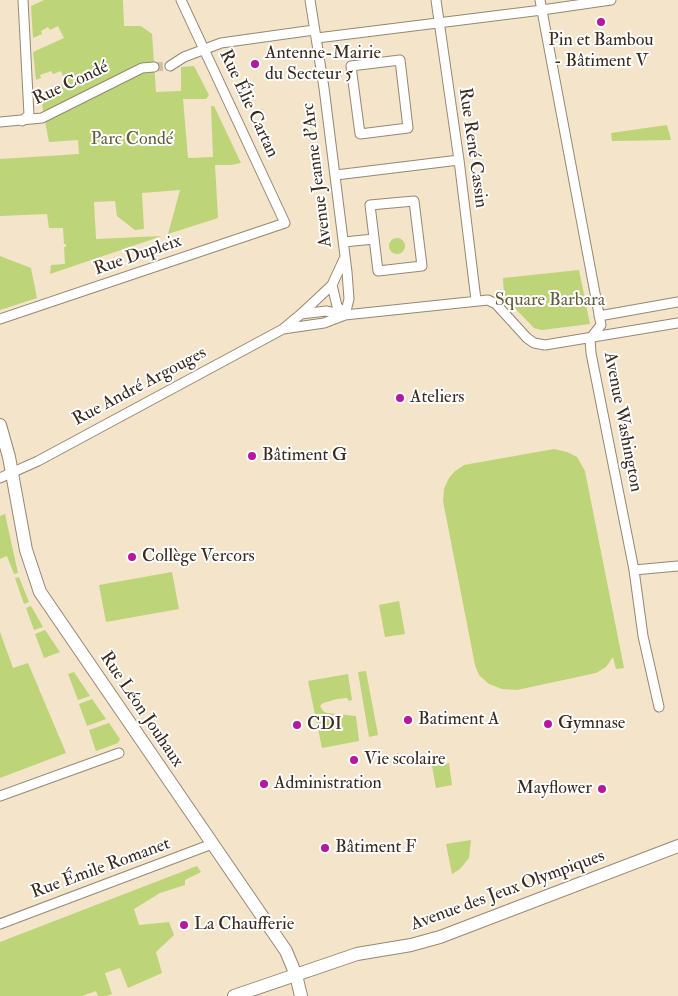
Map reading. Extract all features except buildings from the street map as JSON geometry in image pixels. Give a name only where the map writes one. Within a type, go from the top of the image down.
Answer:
[{"type":"street","points":[[24,0],[29,115],[26,120]]},
{"type":"street","name":"Rue Élie Cartan","points":[[181,0],[285,223]]},
{"type":"street","name":"Avenue Jeanne d'Arc","points":[[310,0],[344,242],[349,299],[345,315]]},
{"type":"street","name":"Rue René Cassin","points":[[436,0],[459,160],[476,300]]},
{"type":"street","name":"Avenue Washington","points":[[540,0],[602,326],[590,339],[591,353],[634,570],[643,636],[659,706]]},
{"type":"street","points":[[170,66],[184,57],[220,43],[440,23],[611,0]]},
{"type":"street","points":[[400,60],[408,128],[360,134],[351,66],[400,60]]},
{"type":"street","name":"Rue Condé","points":[[0,122],[42,118],[142,68],[154,67]]},
{"type":"street","points":[[336,175],[459,160]]},
{"type":"street","points":[[414,201],[422,266],[378,271],[374,239],[370,205],[414,201]]},
{"type":"street","name":"Rue Dupleix","points":[[0,319],[285,223]]},
{"type":"street","points":[[344,242],[374,239]]},
{"type":"street","name":"Avenue Jeanne d'Arc","points":[[332,285],[344,258]]},
{"type":"street","points":[[332,285],[336,306],[345,315]]},
{"type":"street","name":"Rue André Argouges","points":[[6,475],[38,461],[283,329],[332,285]]},
{"type":"street","points":[[301,314],[326,311],[345,315],[488,300],[496,304],[527,338],[534,343],[545,345],[678,323]]},
{"type":"street","points":[[599,316],[678,302]]},
{"type":"street","name":"Rue André Argouges","points":[[283,329],[324,323],[345,315]]},
{"type":"street","name":"Rue Léon Jouhaux","points":[[0,424],[6,475],[26,550],[40,592],[286,951],[296,975],[301,996]]},
{"type":"street","points":[[634,570],[678,566]]},
{"type":"street","points":[[0,796],[119,753]]},
{"type":"street","name":"Rue Émile Romanet","points":[[0,924],[212,844]]},
{"type":"street","name":"Avenue des Jeux Olympiques","points":[[234,996],[357,954],[440,938],[678,846]]},
{"type":"green space","name":"Parc Condé","points":[[44,0],[123,0],[124,26],[141,26],[152,34],[156,92],[181,91],[181,67],[194,66],[209,95],[206,99],[183,99],[188,158],[213,157],[211,106],[214,106],[241,163],[215,165],[218,218],[168,234],[180,190],[142,193],[144,229],[135,230],[117,216],[115,201],[94,202],[96,239],[162,236],[50,274],[51,265],[65,264],[64,247],[66,247],[66,244],[64,244],[63,228],[49,228],[47,214],[0,216],[0,159],[79,154],[78,140],[49,142],[40,93],[66,83],[61,71],[53,74],[51,71],[40,75],[41,78],[36,80],[33,52],[64,38],[58,26],[50,30],[48,27],[41,31],[42,34],[33,38],[31,6]]},
{"type":"green space","points":[[667,125],[671,140],[612,141],[611,133]]},
{"type":"green space","points":[[394,238],[400,238],[405,243],[403,252],[394,254],[389,249],[389,243]]},
{"type":"green space","points":[[0,256],[31,268],[37,298],[0,310]]},
{"type":"green space","name":"Square Barbara","points":[[579,270],[590,324],[542,330],[534,328],[504,297],[503,278]]},
{"type":"green space","points":[[554,449],[577,457],[585,471],[624,668],[616,669],[613,657],[606,667],[596,673],[517,690],[502,689],[489,684],[479,675],[475,665],[443,501],[444,489],[449,478],[464,465]]},
{"type":"green space","points":[[5,514],[18,573],[14,574],[7,556],[0,559],[0,516]]},
{"type":"green space","points":[[172,572],[179,609],[106,622],[99,585]]},
{"type":"green space","points":[[19,577],[29,602],[24,604],[15,578]]},
{"type":"green space","points":[[399,601],[405,634],[385,637],[379,605]]},
{"type":"green space","points":[[31,606],[43,627],[34,630],[26,608]]},
{"type":"green space","points":[[45,630],[60,652],[44,658],[35,634]]},
{"type":"green space","points":[[0,632],[13,668],[28,663],[66,753],[0,778]]},
{"type":"green space","points":[[366,671],[378,735],[369,737],[358,672]]},
{"type":"green space","points":[[74,672],[90,696],[78,700],[68,674]]},
{"type":"green space","points":[[348,674],[352,700],[349,701],[347,698],[337,699],[323,703],[320,706],[327,713],[356,716],[359,741],[322,748],[308,681]]},
{"type":"green space","points":[[92,699],[106,719],[87,726],[79,704]]},
{"type":"green space","points":[[109,723],[120,739],[118,743],[96,751],[89,730]]},
{"type":"green space","points":[[449,763],[452,785],[436,788],[432,766]]},
{"type":"green space","points":[[471,840],[469,858],[460,869],[452,874],[446,844]]},
{"type":"green space","points":[[197,866],[201,872],[185,880],[185,885],[160,893],[134,909],[139,925],[169,922],[174,935],[156,952],[162,973],[128,988],[120,968],[105,973],[112,994],[107,996],[98,996],[96,991],[82,996],[0,996],[0,942]]},
{"type":"tunnel","points":[[154,67],[170,66]]},
{"type":"place","name":"Pin et Bambou - Bâtiment V","points":[[601,22]]},
{"type":"place","name":"Antenne-Mairie du Secteur 5","points":[[255,64]]},
{"type":"place","name":"Ateliers","points":[[400,398]]},
{"type":"place","name":"Bâtiment G","points":[[252,456]]},
{"type":"place","name":"Collège Vercors","points":[[132,557]]},
{"type":"place","name":"Batiment A","points":[[408,720]]},
{"type":"place","name":"Gymnase","points":[[548,724]]},
{"type":"place","name":"CDI","points":[[297,725]]},
{"type":"place","name":"Vie scolaire","points":[[354,760]]},
{"type":"place","name":"Administration","points":[[264,784]]},
{"type":"place","name":"Mayflower","points":[[602,789]]},
{"type":"place","name":"Bâtiment F","points":[[325,848]]},
{"type":"place","name":"La Chaufferie","points":[[184,925]]}]
